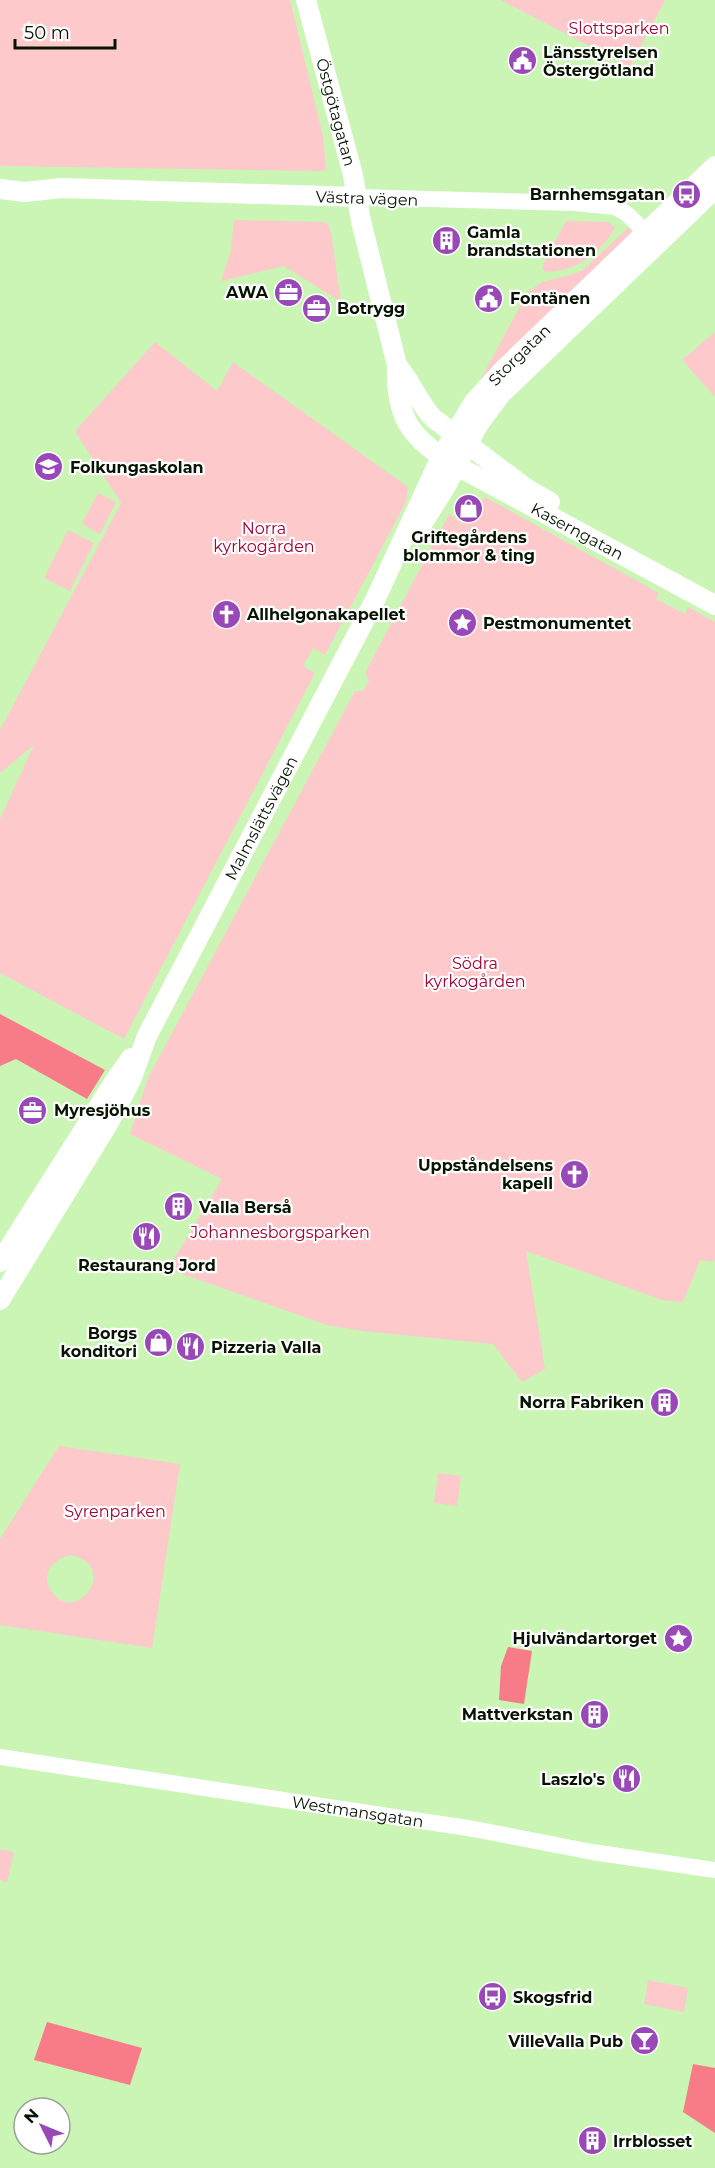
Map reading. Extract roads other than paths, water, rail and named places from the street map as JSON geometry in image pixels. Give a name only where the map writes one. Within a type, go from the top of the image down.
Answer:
[{"type":"main road","name":"Östgötagatan","points":[[306,0],[397,365],[396,381],[406,420],[414,434],[426,447],[455,450]]},
{"type":"main road","name":"Storgatan","points":[[455,450],[478,425],[501,393],[652,238],[715,166]]},
{"type":"main road","name":"Västra vägen","points":[[0,187],[24,192],[62,188],[357,198]]},
{"type":"main road","name":"Storgatan","points":[[652,238],[715,189]]},
{"type":"main road","name":"Östgötagatan","points":[[397,365],[455,450]]},
{"type":"main road","name":"Kaserngatan","points":[[455,450],[715,593]]},
{"type":"main road","name":"Kaserngatan","points":[[455,450],[715,606]]},
{"type":"main road","name":"Malmslättsvägen","points":[[0,1300],[108,1124],[131,1080],[147,1036],[455,450]]},
{"type":"main road","name":"Malmslättsvägen","points":[[0,1262],[114,1082],[147,1036]]},
{"type":"street","name":"Västra vägen","points":[[357,198],[574,203],[615,207],[626,213],[652,238]]},
{"type":"street","name":"Westmansgatan","points":[[0,1757],[474,1829],[592,1852],[715,1870]]},
{"type":"place","name":"Länsstyrelsen Östergötland","points":[[522,61]]},
{"type":"place","name":"Barnhemsgatan","points":[[686,194]]},
{"type":"place","name":"Gamla brandstationen","points":[[446,241]]},
{"type":"place","name":"AWA","points":[[289,292]]},
{"type":"place","name":"Fontänen","points":[[489,298]]},
{"type":"place","name":"Botrygg","points":[[316,308]]},
{"type":"place","name":"Folkungaskolan","points":[[49,467]]},
{"type":"place","name":"Griftegårdens blommor & ting","points":[[469,509]]},
{"type":"place","name":"Allhelgonakapellet","points":[[226,614]]},
{"type":"place","name":"Pestmonumentet","points":[[462,623]]},
{"type":"place","name":"Myresjöhus","points":[[33,1110]]},
{"type":"place","name":"Uppståndelsens kapell","points":[[574,1174]]},
{"type":"place","name":"Valla Berså","points":[[178,1207]]},
{"type":"place","name":"Restaurang Jord","points":[[147,1237]]},
{"type":"place","name":"Borgs konditori","points":[[158,1342]]},
{"type":"place","name":"Pizzeria Valla","points":[[190,1347]]},
{"type":"place","name":"Norra Fabriken","points":[[665,1402]]},
{"type":"place","name":"Hjulvändartorget","points":[[678,1638]]},
{"type":"place","name":"Mattverkstan","points":[[594,1714]]},
{"type":"place","name":"Laszlo's","points":[[626,1779]]},
{"type":"place","name":"Skogsfrid","points":[[492,1997]]},
{"type":"place","name":"VilleValla Pub","points":[[644,2041]]},
{"type":"place","name":"Irrblosset","points":[[592,2141]]},
{"type":"park label","name":"Slottsparken","points":[[619,28]]},
{"type":"park label","name":"Norra kyrkogården","points":[[264,537]]},
{"type":"park label","name":"Södra kyrkogården","points":[[475,972]]},
{"type":"park label","name":"Johannesborgsparken","points":[[280,1232]]},
{"type":"park label","name":"Syrenparken","points":[[115,1511]]}]
